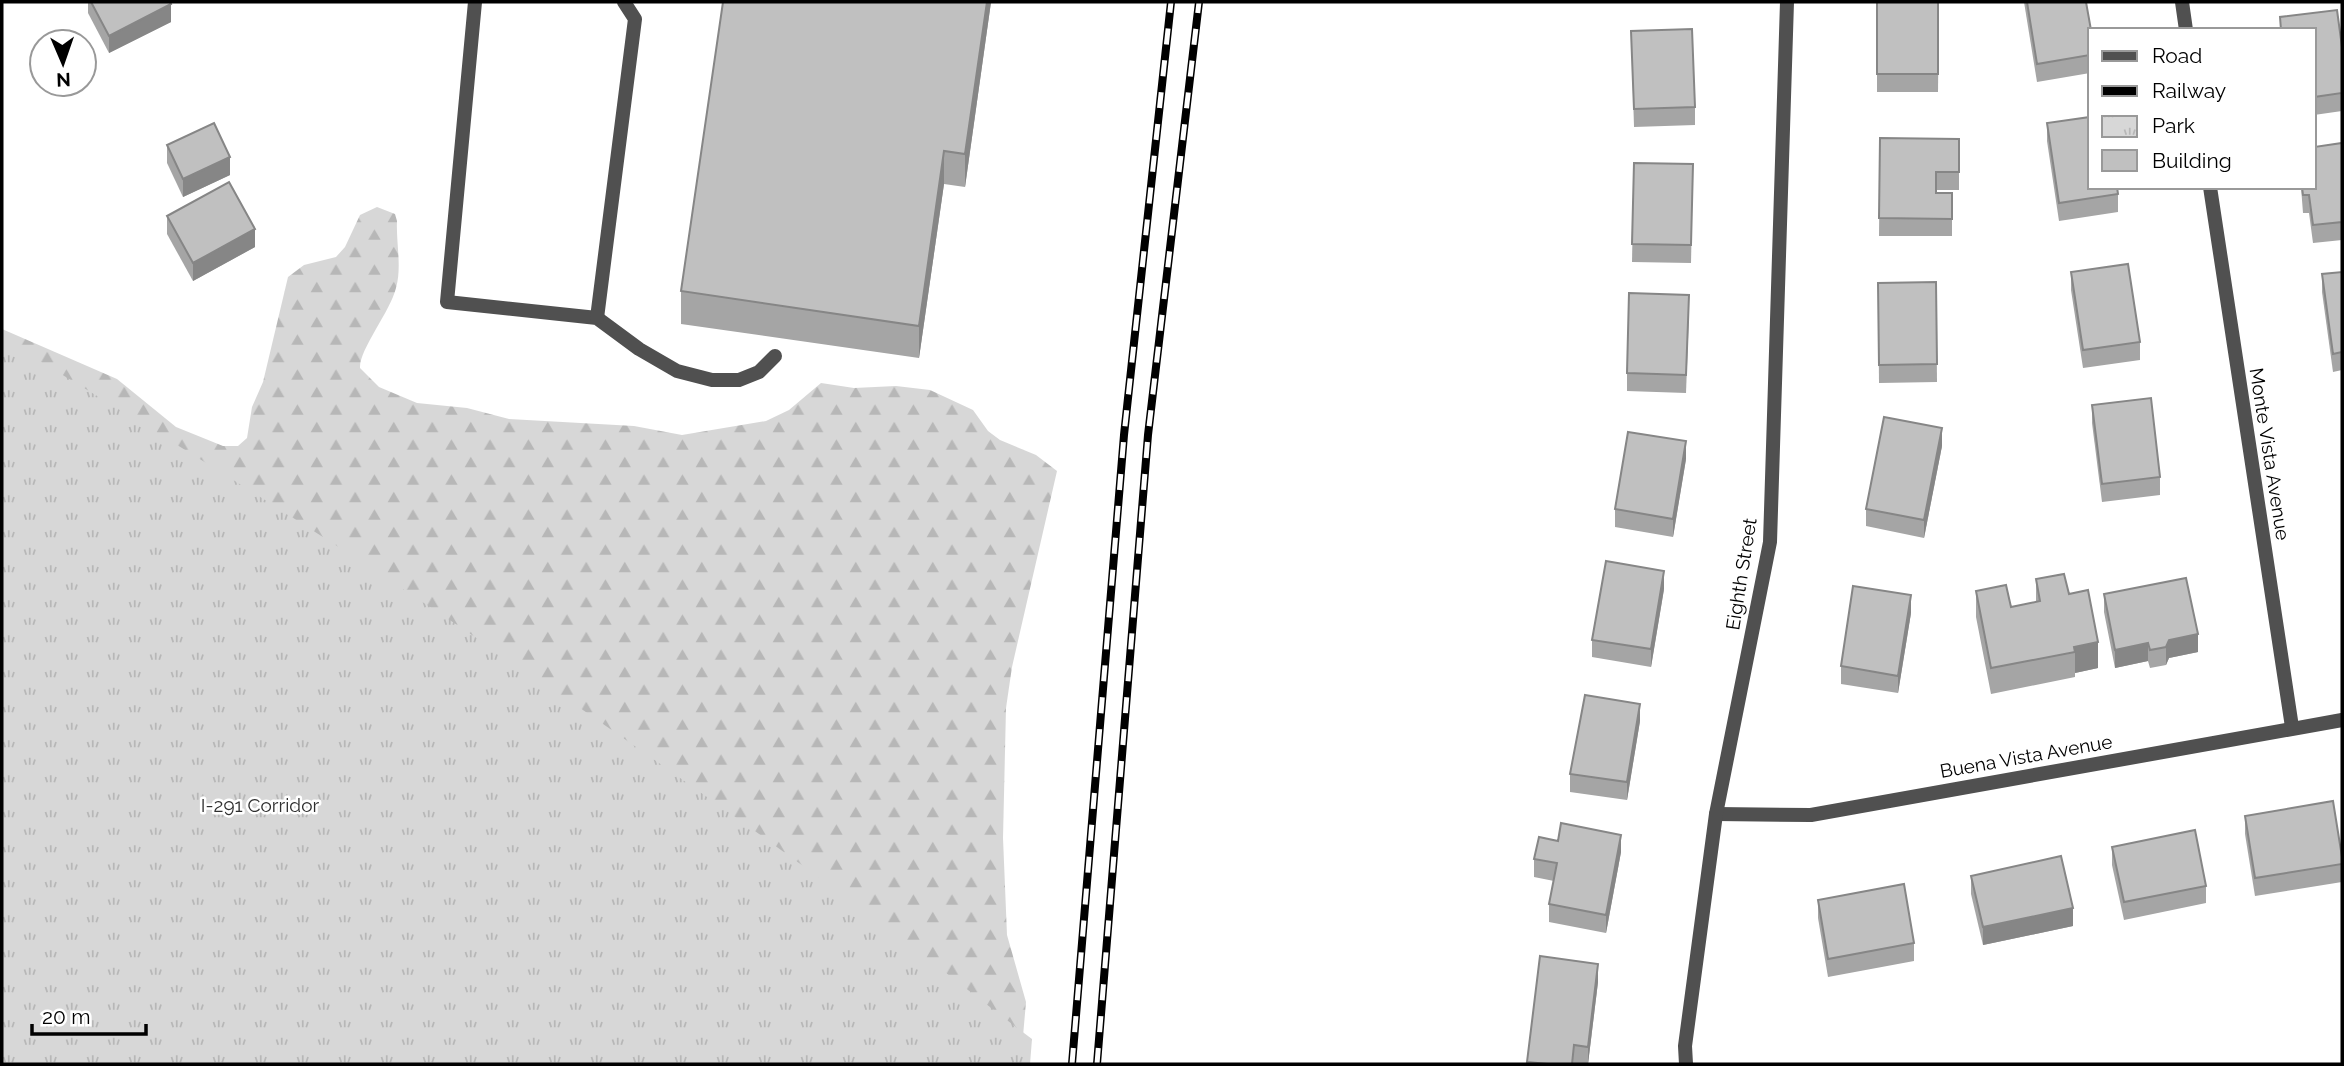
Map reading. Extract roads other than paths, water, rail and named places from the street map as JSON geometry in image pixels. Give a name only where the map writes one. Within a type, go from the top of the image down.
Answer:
[{"type":"street","points":[[475,2],[447,302],[597,318],[639,349],[677,371],[712,380],[739,380],[759,372],[775,356]]},
{"type":"street","points":[[597,318],[635,19],[624,2]]},
{"type":"street","name":"Eighth Street","points":[[1686,1064],[1685,1046],[1716,814],[1770,542],[1787,2]]},
{"type":"street","points":[[2182,2],[2186,28]]},
{"type":"street","name":"Monte Vista Avenue","points":[[2210,189],[2292,727]]},
{"type":"street","name":"Buena Vista Avenue","points":[[1716,814],[1811,816],[2342,720]]},
{"type":"railway","points":[[1072,1064],[1124,435],[1171,2]]},
{"type":"railway","points":[[1097,1064],[1148,435],[1199,2]]},
{"type":"park label","name":"I-291 Corridor","points":[[260,805]]}]
